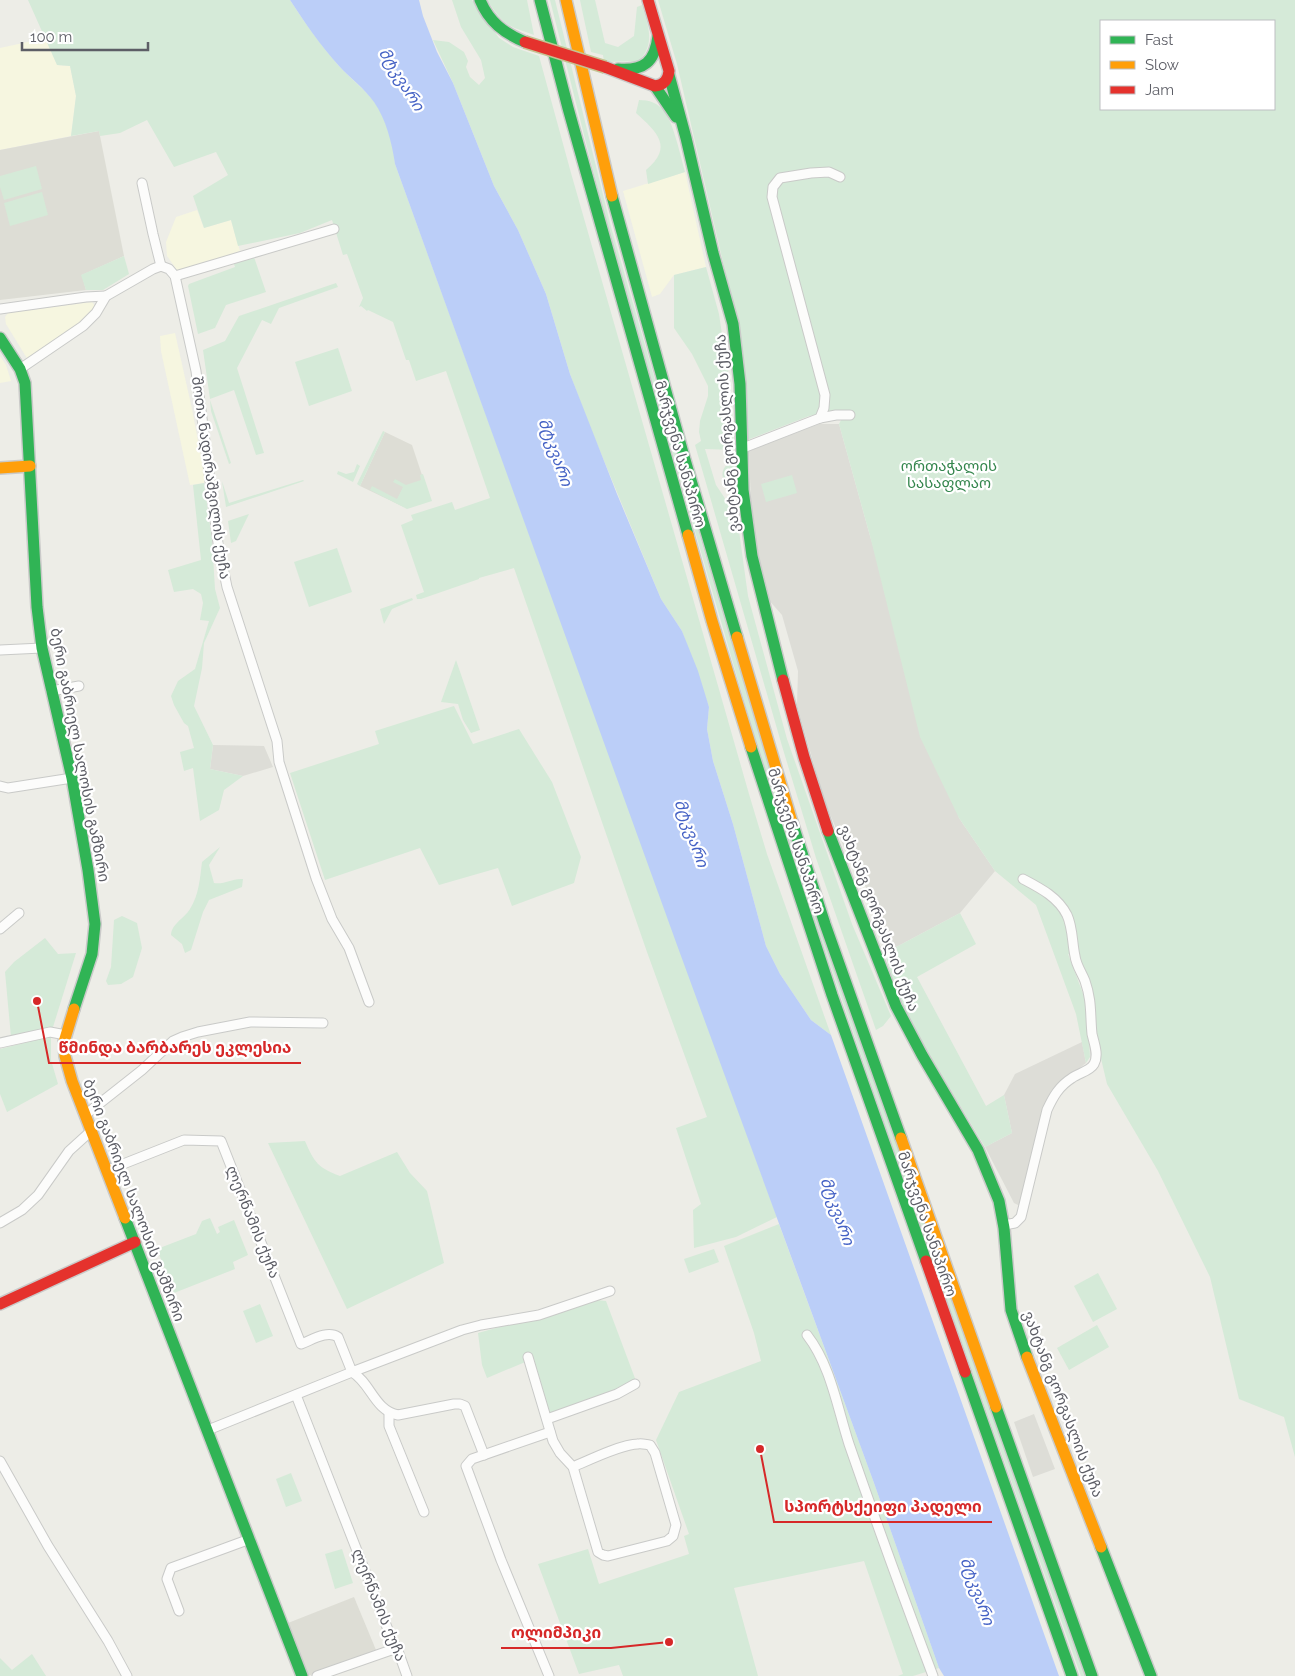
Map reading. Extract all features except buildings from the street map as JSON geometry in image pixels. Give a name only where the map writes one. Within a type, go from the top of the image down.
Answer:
[{"type":"main road","points":[[480,0],[482,9],[502,32],[525,42],[605,67],[651,84],[665,83],[669,71]]},
{"type":"main road","name":"მარჯვენა სანაპირო","points":[[540,0],[568,108],[712,621],[766,796],[832,995],[1072,1676]]},
{"type":"main road","points":[[648,0],[658,29],[686,138]]},
{"type":"main road","name":"მარჯვენა სანაპირო","points":[[567,3],[609,185],[683,453],[778,780],[825,924],[1092,1676]]},
{"type":"main road","points":[[658,29],[657,45],[642,74],[672,109],[686,138]]},
{"type":"main road","points":[[605,67],[632,70],[647,63],[661,60],[669,71]]},
{"type":"main road","name":"ვახტანგ გორგასლის ქუჩა","points":[[686,138],[711,244],[733,324],[740,384],[743,490],[752,556],[802,750],[828,831],[896,1006],[907,1030],[963,1123],[985,1166],[1000,1203],[1012,1313],[1151,1676]]},
{"type":"main road","name":"ბერი გაბრიელ სალოსის გამზირი","points":[[0,338],[20,369],[24,383],[37,607],[42,648],[72,778],[95,924],[92,954],[64,1042],[65,1056],[72,1081],[302,1676]]},
{"type":"main road","points":[[0,468],[30,466]]},
{"type":"main road","points":[[0,1304],[135,1242]]},
{"type":"street","points":[[820,418],[826,395],[772,197],[773,188],[780,178],[829,172],[840,177]]},
{"type":"street","points":[[142,183],[161,266]]},
{"type":"street","points":[[0,309],[106,296],[161,266],[169,269],[176,276],[334,228]]},
{"type":"street","name":"შოთა ნადირაშვილის ქუჩა","points":[[176,276],[196,371],[218,543],[227,588],[277,741],[279,762],[316,878],[332,918],[350,948],[369,1002]]},
{"type":"street","points":[[20,369],[83,326],[96,314],[106,296]]},
{"type":"street","points":[[742,448],[820,418],[850,415]]},
{"type":"street","points":[[0,650],[42,648]]},
{"type":"street","points":[[52,691],[79,686]]},
{"type":"street","points":[[0,786],[8,788],[72,778]]},
{"type":"street","points":[[1004,1226],[1015,1223],[1021,1217],[1047,1110],[1054,1096],[1072,1078],[1094,1064],[1096,1054],[1092,1033],[1091,1002],[1075,957],[1074,940],[1067,915],[1054,898],[1024,879]]},
{"type":"street","points":[[0,929],[19,913]]},
{"type":"street","points":[[85,1115],[142,1070],[173,1041],[182,1037],[250,1022],[323,1023]]},
{"type":"street","points":[[0,1043],[50,1032],[66,1035]]},
{"type":"street","points":[[0,1223],[22,1210],[38,1195],[69,1151],[92,1131]]},
{"type":"street","name":"ლერწამის ქუჩა","points":[[108,1170],[184,1140],[221,1140],[301,1344],[333,1334],[338,1337],[352,1372]]},
{"type":"street","points":[[208,1430],[462,1330],[481,1324],[539,1314],[610,1291]]},
{"type":"street","points":[[807,1335],[815,1344],[827,1369],[849,1444],[933,1676]]},
{"type":"street","points":[[528,1357],[550,1432],[560,1453],[573,1467],[598,1552],[608,1556],[667,1541],[673,1536],[676,1525],[656,1453],[650,1445],[638,1444],[627,1447],[573,1467]]},
{"type":"street","points":[[352,1372],[358,1376],[382,1408],[389,1413],[398,1415],[454,1404],[465,1406],[484,1455]]},
{"type":"street","points":[[547,1419],[617,1394],[635,1384]]},
{"type":"street","name":"ლერწამის ქუჩა","points":[[296,1395],[407,1676]]},
{"type":"street","points":[[389,1413],[389,1426],[424,1512]]},
{"type":"street","points":[[549,1676],[501,1560],[466,1471],[466,1466],[472,1459],[550,1432]]},
{"type":"street","points":[[0,1461],[48,1546],[127,1676]]},
{"type":"street","points":[[179,1611],[167,1579],[171,1568],[250,1539]]},
{"type":"street","points":[[317,1676],[397,1648]]},
{"type":"shaded area","points":[[46,38],[57,65],[70,66],[76,96],[71,136],[0,150],[0,48]]},
{"type":"shaded area","points":[[99,131],[124,256],[82,275],[86,290],[0,300],[0,150]]},
{"type":"shaded area","points":[[685,172],[706,267],[674,275],[660,294],[652,297],[623,191]]},
{"type":"shaded area","points":[[197,210],[204,228],[231,220],[240,251],[187,270],[177,270],[167,256],[166,242],[176,217]]},
{"type":"shaded area","points":[[92,302],[96,307],[88,318],[28,360],[6,324],[5,317],[8,313]]},
{"type":"shaded area","points":[[175,333],[192,409],[205,478],[204,483],[190,485],[161,351],[160,336]]},
{"type":"shaded area","points":[[0,356],[6,365],[11,381],[0,383]]},
{"type":"shaded area","points":[[819,424],[839,424],[870,536],[959,818],[995,871],[960,913],[885,953],[865,885],[846,852],[824,800],[797,705],[798,671],[782,615],[767,598],[757,560],[751,505],[749,451]]},
{"type":"shaded area","points":[[385,432],[412,445],[430,499],[404,507],[360,486]]},
{"type":"shaded area","points":[[213,745],[264,746],[273,767],[243,776],[210,769]]},
{"type":"shaded area","points":[[1082,1042],[1086,1063],[1052,1090],[1043,1114],[1020,1206],[1014,1203],[985,1147],[1012,1133],[1004,1095],[1015,1074]]},
{"type":"shaded area","points":[[1034,1414],[1055,1469],[1033,1477],[1014,1422]]},
{"type":"shaded area","points":[[354,1597],[376,1650],[308,1676],[288,1623]]},
{"type":"green space","points":[[28,0],[290,0],[331,57],[369,95],[377,106],[388,130],[395,164],[777,1217],[736,1237],[694,1248],[693,1210],[701,1204],[676,1128],[707,1117],[647,952],[514,568],[417,599],[416,595],[424,592],[401,525],[413,520],[411,515],[452,502],[455,510],[490,498],[446,371],[416,381],[409,360],[406,360],[393,322],[367,311],[361,306],[359,307],[363,298],[347,254],[343,255],[332,220],[300,233],[238,246],[231,220],[204,228],[193,196],[228,175],[216,152],[174,167],[147,120],[120,133],[100,136],[99,131],[71,136],[76,96],[70,66],[57,65]]},
{"type":"green space","points":[[452,0],[472,0],[499,38],[513,47],[539,56],[749,794],[767,854],[831,1035],[811,1020],[780,974],[766,946],[733,824],[713,761],[707,729],[709,707],[682,631],[661,599],[588,422],[570,374],[546,294],[518,230],[494,186],[453,83],[433,40],[449,42],[464,52],[468,61],[466,67],[470,77],[479,85],[485,78],[481,60],[461,27]]},
{"type":"green space","points":[[487,0],[527,0],[534,35],[506,24]]},
{"type":"green space","points":[[550,0],[555,0],[611,227],[706,557],[1086,1676],[1081,1676],[916,1214],[770,791],[608,230]]},
{"type":"green space","points":[[580,0],[595,0],[605,43],[618,47],[634,36],[637,7],[642,5],[648,27],[649,41],[639,61],[604,62],[603,55],[591,52]]},
{"type":"green space","name":"ორთაჭალის სასაფლაო","points":[[658,0],[1295,0],[1295,1457],[1284,1417],[1239,1399],[1210,1277],[1158,1171],[1107,1084],[1077,957],[1068,954],[1087,1004],[1090,1057],[1086,1063],[1076,1014],[1036,905],[995,871],[959,818],[920,737],[870,536],[839,424],[846,410],[809,416],[747,440],[738,327],[677,64]]},
{"type":"green space","points":[[639,100],[650,101],[662,108],[674,131],[685,172],[648,184],[646,170],[654,162],[661,147],[656,133],[636,113]]},
{"type":"green space","points":[[36,166],[42,189],[4,200],[0,187],[0,176]]},
{"type":"green space","points":[[42,192],[48,215],[10,226],[4,203]]},
{"type":"green space","points":[[124,256],[129,274],[103,290],[86,290],[81,275]]},
{"type":"green space","points":[[254,257],[266,292],[226,305],[215,328],[198,334],[189,284],[235,267],[234,264]]},
{"type":"green space","points":[[706,267],[719,314],[724,348],[730,366],[725,379],[726,394],[732,410],[733,450],[705,449],[716,485],[730,506],[738,524],[748,596],[787,739],[852,924],[891,1016],[883,1026],[876,1030],[816,858],[695,445],[701,441],[699,432],[700,421],[708,396],[708,386],[692,354],[674,328],[674,275]]},
{"type":"green space","points":[[336,283],[338,287],[279,308],[271,324],[262,320],[237,368],[264,453],[256,455],[234,390],[210,399],[203,350],[225,341],[239,316]]},
{"type":"green space","points":[[338,348],[352,391],[309,406],[295,362]]},
{"type":"green space","points":[[210,400],[231,463],[229,464],[211,411]]},
{"type":"green space","points":[[383,431],[385,432],[360,486],[357,484]]},
{"type":"green space","points":[[732,462],[735,467],[735,489],[727,484],[723,476],[724,468]]},
{"type":"green space","points":[[357,464],[360,466],[353,482],[337,474],[338,471],[346,474],[354,472]]},
{"type":"green space","points":[[423,474],[432,501],[407,509],[370,490],[372,486],[397,499],[403,487],[393,482],[395,479],[406,485],[421,480],[420,475]]},
{"type":"green space","points":[[792,475],[797,493],[766,502],[761,484]]},
{"type":"green space","points":[[303,480],[226,507],[222,481],[229,503]]},
{"type":"green space","points":[[204,483],[212,540],[215,589],[220,608],[204,643],[202,668],[194,706],[213,745],[210,769],[243,776],[224,790],[219,810],[200,821],[193,768],[184,771],[180,752],[194,748],[188,726],[184,723],[171,696],[178,681],[195,669],[209,621],[200,620],[203,603],[201,594],[193,589],[174,592],[168,570],[201,560],[193,485]]},
{"type":"green space","points":[[249,514],[236,541],[231,543],[228,521]]},
{"type":"green space","points":[[337,548],[352,592],[309,607],[294,562]]},
{"type":"green space","points":[[412,598],[413,600],[392,609],[384,624],[380,609]]},
{"type":"green space","points":[[456,660],[480,730],[471,733],[463,720],[458,704],[441,702]]},
{"type":"green space","points":[[454,706],[473,744],[519,729],[552,782],[581,857],[574,883],[512,906],[498,868],[439,885],[420,848],[325,880],[290,773],[379,744],[375,731]]},
{"type":"green space","points":[[220,847],[209,865],[214,883],[243,879],[242,887],[209,900],[203,912],[191,950],[185,953],[182,944],[171,935],[172,931],[193,904],[199,886],[202,862]]},
{"type":"green space","points":[[960,913],[976,944],[917,977],[986,1106],[1004,1095],[1012,1133],[985,1147],[910,1023],[894,987],[885,953]]},
{"type":"green space","points":[[122,916],[137,923],[142,948],[133,977],[121,984],[108,985],[106,981],[111,967],[114,920]]},
{"type":"green space","points":[[45,938],[58,954],[76,953],[53,1027],[11,1037],[5,972],[14,962]]},
{"type":"green space","points":[[51,1036],[51,1060],[58,1084],[7,1112],[0,1094],[0,1049]]},
{"type":"green space","points":[[305,1141],[311,1154],[322,1167],[340,1176],[397,1152],[410,1173],[427,1191],[444,1263],[347,1309],[268,1143]]},
{"type":"green space","points":[[210,1218],[217,1234],[220,1232],[218,1227],[234,1220],[248,1255],[233,1262],[235,1269],[174,1293],[157,1249],[196,1234],[202,1221]]},
{"type":"green space","points":[[779,1224],[874,1483],[939,1668],[913,1676],[898,1676],[903,1674],[864,1561],[734,1588],[758,1676],[623,1676],[619,1665],[579,1674],[538,1564],[588,1549],[599,1584],[689,1554],[684,1536],[689,1534],[656,1440],[679,1392],[761,1361],[754,1333],[724,1246]]},
{"type":"green space","points":[[714,1249],[719,1262],[689,1273],[684,1259]]},
{"type":"green space","points":[[1098,1273],[1117,1309],[1093,1322],[1074,1286]]},
{"type":"green space","points":[[596,1300],[606,1301],[636,1381],[604,1396],[548,1414],[530,1360],[487,1378],[482,1365],[478,1333]]},
{"type":"green space","points":[[260,1304],[273,1336],[256,1343],[243,1311]]},
{"type":"green space","points":[[1097,1325],[1109,1347],[1069,1370],[1057,1348]]},
{"type":"green space","points":[[291,1473],[302,1501],[286,1507],[276,1479]]},
{"type":"green space","points":[[342,1549],[353,1583],[335,1589],[325,1554]]},
{"type":"green space","points":[[32,1654],[46,1676],[0,1676],[0,1658],[12,1670]]},
{"type":"water","name":"მტკვარი","points":[[290,0],[419,0],[437,52],[453,83],[494,186],[518,230],[546,294],[570,374],[617,494],[661,599],[682,631],[698,671],[709,707],[707,729],[713,761],[733,824],[766,946],[780,974],[811,1020],[831,1035],[1059,1676],[944,1676],[939,1668],[874,1483],[677,945],[395,164],[385,124],[374,102],[325,50]]},
{"type":"traffic: fast","points":[[480,0],[488,15],[498,26],[510,35],[525,42]]},
{"type":"traffic: fast","points":[[540,0],[568,108],[688,535]]},
{"type":"traffic: fast","points":[[618,69],[635,68],[647,63],[654,52],[658,36]]},
{"type":"traffic: fast","points":[[669,75],[713,253],[733,324],[740,384],[743,490],[752,556],[783,680]]},
{"type":"traffic: fast","points":[[655,86],[676,117]]},
{"type":"traffic: fast","points":[[612,196],[683,453],[737,637]]},
{"type":"traffic: fast","points":[[0,338],[20,369],[25,383],[37,607],[42,648],[72,778],[95,924],[92,954],[74,1009]]},
{"type":"traffic: fast","points":[[751,747],[832,995],[926,1261]]},
{"type":"traffic: fast","points":[[792,822],[825,924],[901,1138]]},
{"type":"traffic: fast","points":[[828,831],[896,1006],[922,1055],[978,1150],[999,1201],[1004,1228],[1011,1310],[1027,1357]]},
{"type":"traffic: fast","points":[[125,1218],[302,1676]]},
{"type":"traffic: fast","points":[[965,1372],[1072,1676]]},
{"type":"traffic: fast","points":[[996,1407],[1092,1676]]},
{"type":"traffic: fast","points":[[1101,1547],[1151,1676]]},
{"type":"traffic: slow","points":[[566,0],[612,196]]},
{"type":"traffic: slow","points":[[0,468],[30,466]]},
{"type":"traffic: slow","points":[[688,535],[751,747]]},
{"type":"traffic: slow","points":[[737,637],[792,822]]},
{"type":"traffic: slow","points":[[74,1009],[64,1042],[65,1056],[72,1081],[125,1218]]},
{"type":"traffic: slow","points":[[901,1138],[996,1407]]},
{"type":"traffic: slow","points":[[1027,1357],[1101,1547]]},
{"type":"traffic: jam","points":[[605,67],[655,86],[661,85],[667,79],[669,71],[648,0]]},
{"type":"traffic: jam","points":[[525,42],[605,67]]},
{"type":"traffic: jam","points":[[783,680],[804,757],[828,831]]},
{"type":"traffic: jam","points":[[0,1304],[135,1242]]},
{"type":"traffic: jam","points":[[926,1261],[965,1372]]},
{"type":"place","name":"წმინდა ბარბარეს ეკლესია","points":[[37,1001]]},
{"type":"place","name":"სპორტსქეიფი პადელი","points":[[760,1449]]},
{"type":"place","name":"ოლიმპიკი","points":[[669,1642]]}]
